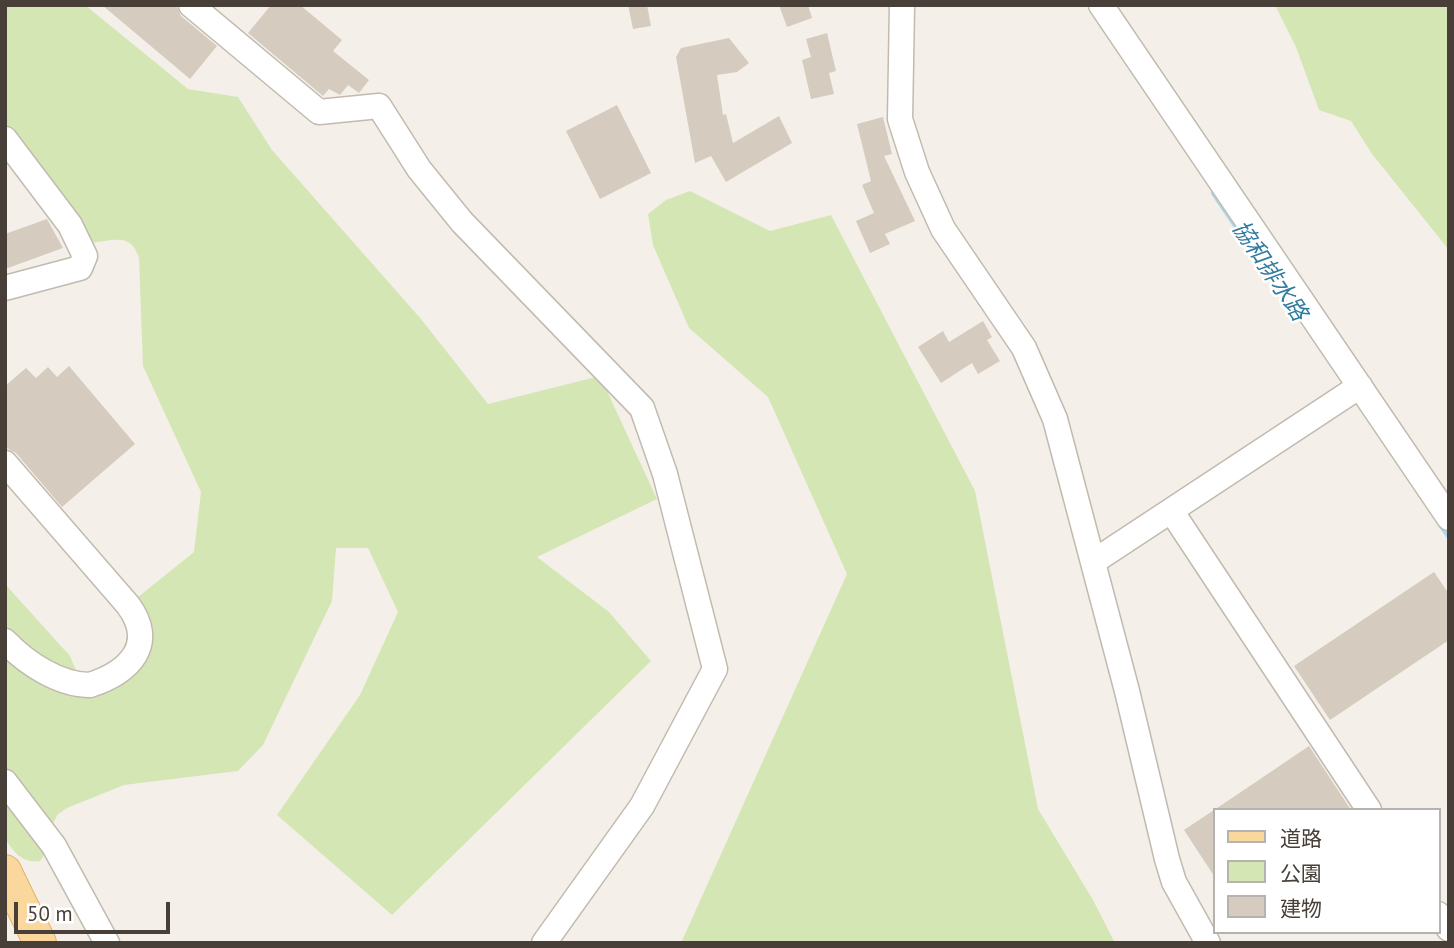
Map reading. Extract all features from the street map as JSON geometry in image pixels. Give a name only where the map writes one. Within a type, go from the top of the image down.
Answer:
[{"type":"main road","points":[[5,871],[40,943]]},
{"type":"street","points":[[191,5],[319,112],[379,106],[419,169],[462,222],[642,408],[672,496],[715,668],[642,806],[544,943]]},
{"type":"street","points":[[902,5],[900,119],[917,172],[943,229],[1024,348],[1055,419],[1167,859],[1174,882],[1208,943]]},
{"type":"street","points":[[1101,5],[1352,391],[1449,518]]},
{"type":"street","points":[[5,139],[70,225],[85,256],[80,268],[5,288]]},
{"type":"street","points":[[1093,562],[1352,391]]},
{"type":"street","points":[[5,463],[128,605],[142,627],[142,640],[131,660],[100,682],[90,685],[69,681],[29,663],[5,641]]},
{"type":"street","points":[[1172,512],[1368,808]]},
{"type":"street","points":[[5,782],[54,846],[107,943]]},
{"type":"green space","points":[[5,5],[85,5],[188,89],[238,97],[272,150],[421,319],[488,404],[600,376],[657,499],[537,557],[609,612],[651,661],[392,915],[277,815],[360,695],[398,612],[368,548],[336,548],[332,601],[263,745],[238,771],[124,785],[67,808],[58,814],[52,825],[47,852],[40,861],[28,861],[19,856],[5,838],[5,584],[70,656],[81,683],[135,665],[133,601],[194,552],[201,492],[143,366],[139,258],[136,250],[131,244],[120,240],[91,243],[5,125]]},
{"type":"green space","points":[[1275,5],[1449,5],[1449,250],[1372,154],[1351,121],[1319,110],[1296,47]]},
{"type":"green space","points":[[690,191],[770,231],[831,215],[975,491],[1038,809],[1093,900],[1115,943],[681,943],[847,574],[768,397],[689,328],[653,245],[648,214],[666,200]]},
{"type":"building","points":[[102,5],[176,5],[181,16],[217,46],[190,79]]},
{"type":"building","points":[[271,5],[300,5],[342,40],[333,51],[369,80],[359,93],[348,85],[340,95],[329,89],[323,96],[248,33]]},
{"type":"building","points":[[628,5],[647,5],[651,26],[633,29]]},
{"type":"building","points":[[779,5],[808,5],[812,18],[787,27]]},
{"type":"building","points":[[827,33],[836,71],[829,73],[834,94],[811,99],[802,60],[811,57],[806,39]]},
{"type":"building","points":[[729,38],[749,63],[737,72],[717,75],[723,115],[726,114],[733,143],[779,116],[792,143],[726,182],[711,156],[695,163],[676,57],[681,48]]},
{"type":"building","points":[[617,105],[651,173],[600,199],[566,131]]},
{"type":"building","points":[[883,117],[892,154],[884,156],[915,221],[885,234],[890,244],[870,253],[856,221],[874,213],[862,185],[871,181],[857,124]]},
{"type":"building","points":[[47,219],[63,248],[5,269],[5,234]]},
{"type":"building","points":[[983,321],[992,337],[987,340],[1000,361],[978,374],[972,363],[941,383],[918,347],[943,331],[949,342]]},
{"type":"building","points":[[69,366],[135,444],[62,507],[16,453],[5,447],[5,386],[26,368],[36,378],[48,367],[57,377]]},
{"type":"building","points":[[1434,572],[1449,594],[1449,640],[1330,720],[1294,666]]},
{"type":"building","points":[[1309,746],[1350,808],[1217,808]]},
{"type":"building","points":[[1212,811],[1212,873],[1184,830]]},
{"type":"waterway","name":"協和排水路","points":[[1214,193],[1281,292]]},
{"type":"waterway","name":"協和排水路","points":[[1440,523],[1449,536]]}]
